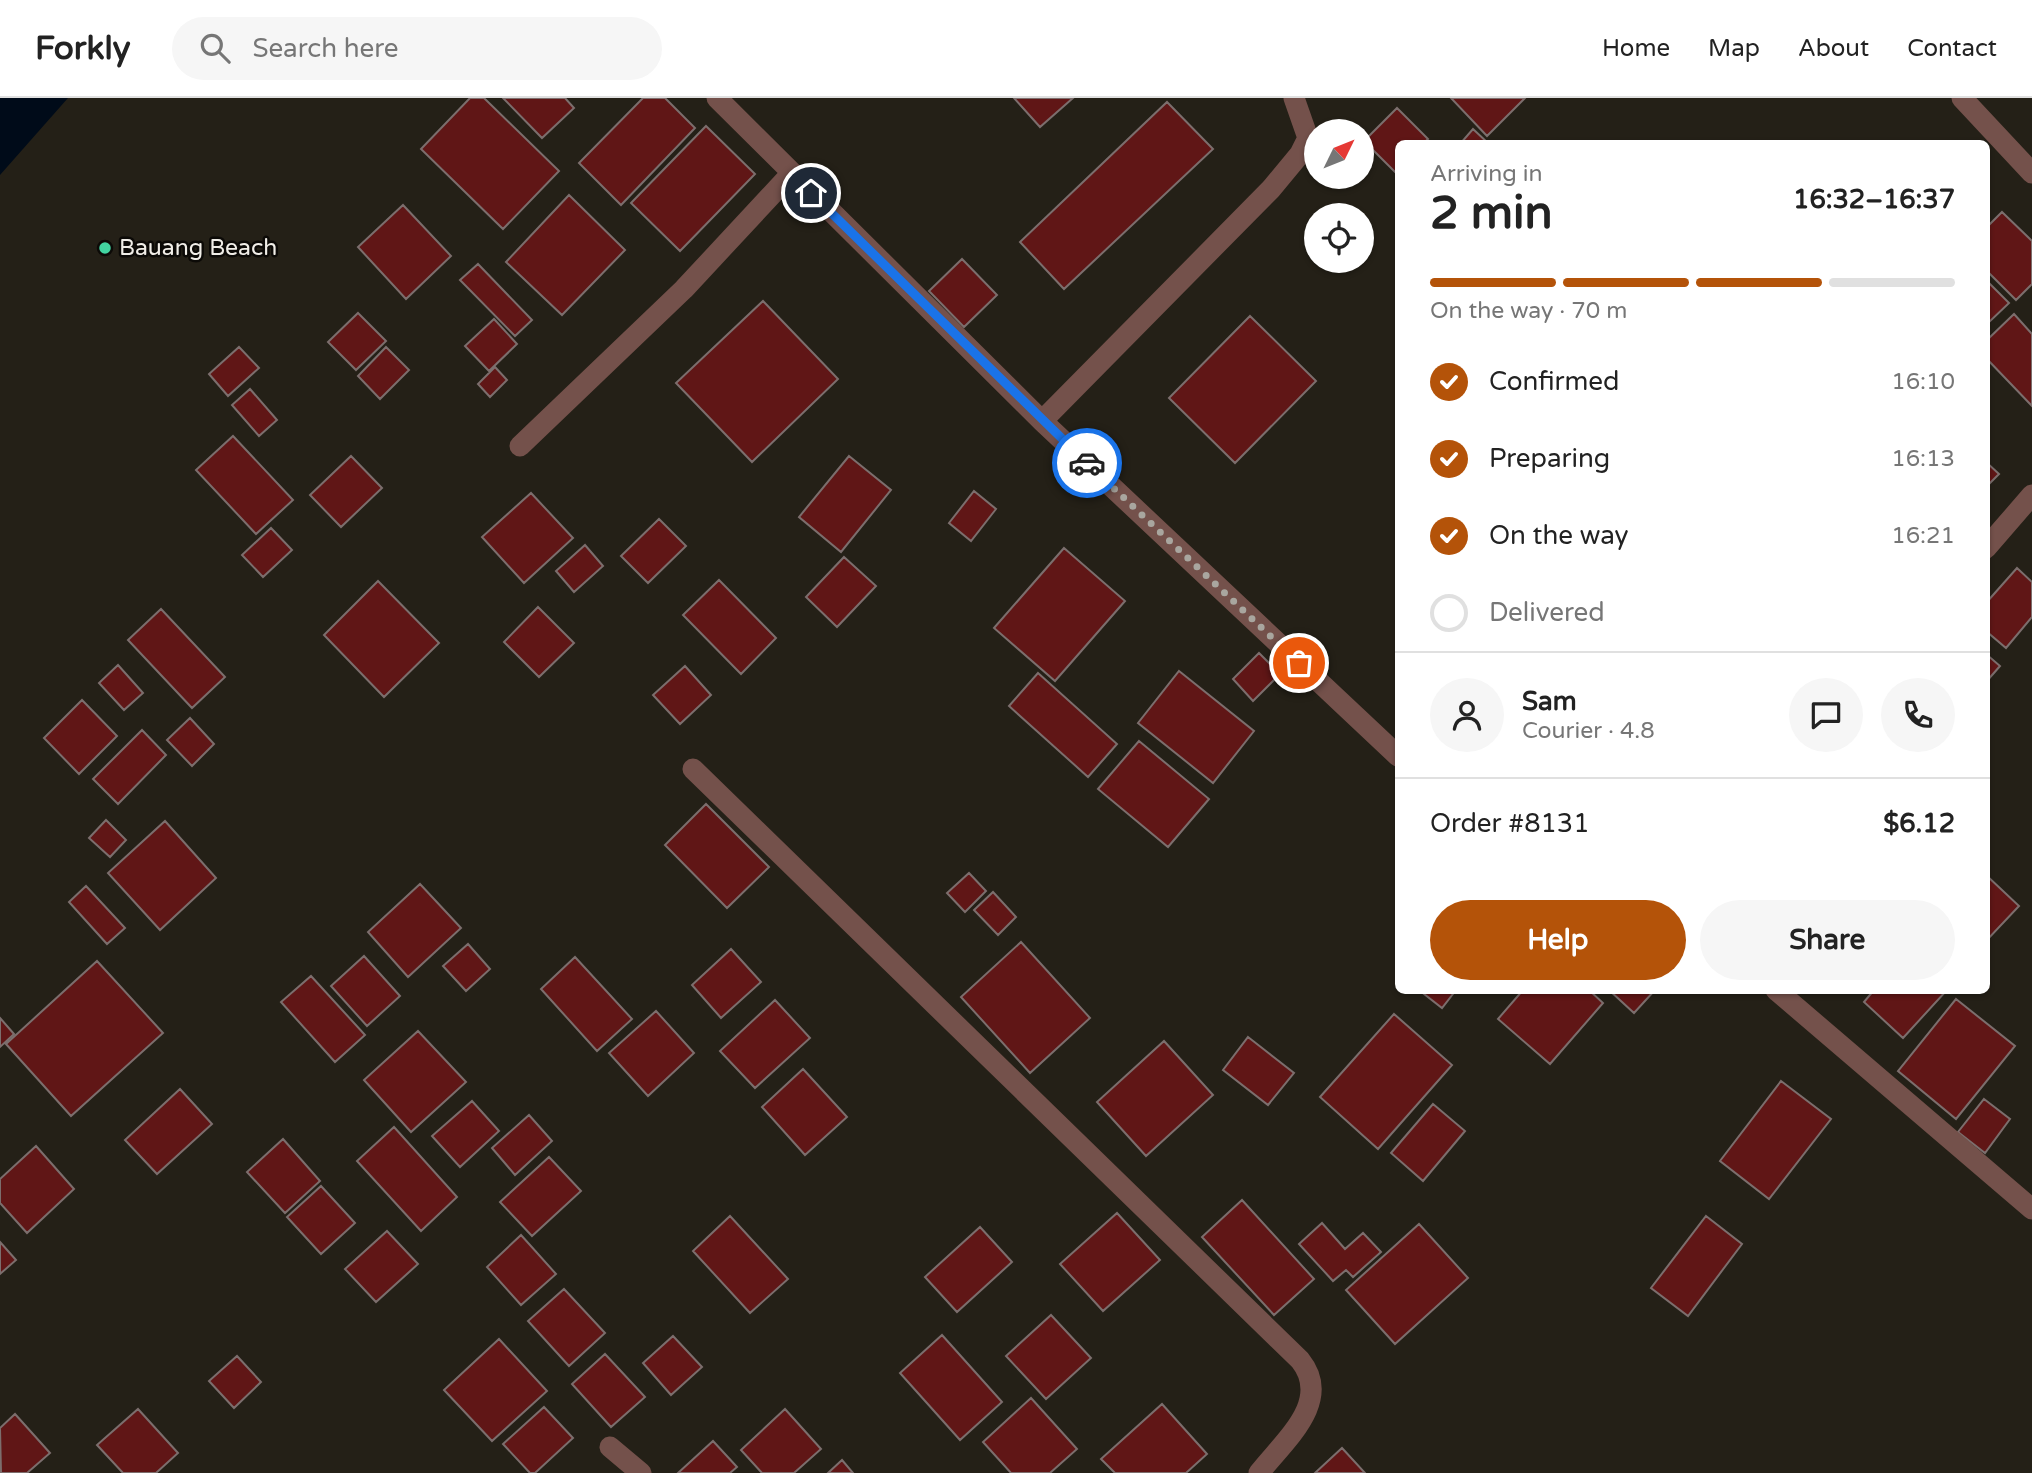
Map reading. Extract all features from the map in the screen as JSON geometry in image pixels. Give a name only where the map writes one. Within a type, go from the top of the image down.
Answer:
[{"type":"street","points":[[717,98],[1042,421],[1395,753]]},
{"type":"street","points":[[1042,421],[1271,189],[1300,154],[1308,138],[1294,98]]},
{"type":"street","points":[[1962,98],[2032,173]]},
{"type":"street","points":[[520,446],[684,289],[792,174]]},
{"type":"street","points":[[1990,543],[2032,495]]},
{"type":"street","points":[[693,769],[1305,1366],[1314,1388],[1310,1404],[1259,1473]]},
{"type":"street","points":[[1781,994],[2032,1209]]},
{"type":"street","points":[[610,1447],[641,1473]]},
{"type":"water","points":[[0,98],[68,98],[0,175]]},
{"type":"building","points":[[470,98],[484,98],[559,171],[503,229],[421,149]]},
{"type":"building","points":[[503,98],[565,98],[574,108],[542,138]]},
{"type":"building","points":[[643,98],[665,98],[695,128],[621,205],[579,163]]},
{"type":"building","points":[[1014,98],[1073,98],[1040,127]]},
{"type":"building","points":[[1451,98],[1525,98],[1487,136]]},
{"type":"building","points":[[1167,102],[1213,149],[1064,289],[1020,242]]},
{"type":"building","points":[[1397,108],[1428,139],[1395,140],[1395,172],[1374,151],[1374,131]]},
{"type":"building","points":[[706,126],[755,174],[680,251],[631,203]]},
{"type":"building","points":[[1473,129],[1485,140],[1463,140]]},
{"type":"building","points":[[569,195],[625,250],[562,315],[506,262]]},
{"type":"building","points":[[403,205],[451,256],[406,299],[358,247]]},
{"type":"building","points":[[2002,212],[2032,241],[2032,284],[2016,300],[1990,274],[1990,224]]},
{"type":"building","points":[[962,259],[997,295],[964,327],[929,291]]},
{"type":"building","points":[[478,264],[532,320],[515,336],[460,280]]},
{"type":"building","points":[[1990,284],[2009,303],[1990,321]]},
{"type":"building","points":[[763,301],[838,379],[752,462],[676,383]]},
{"type":"building","points":[[358,313],[386,341],[356,370],[328,342]]},
{"type":"building","points":[[2014,314],[2032,334],[2032,406],[1990,362],[1990,337]]},
{"type":"building","points":[[1250,316],[1316,381],[1235,463],[1169,398]]},
{"type":"building","points":[[494,319],[517,344],[489,371],[465,346]]},
{"type":"building","points":[[239,347],[259,368],[228,396],[209,374]]},
{"type":"building","points":[[386,347],[409,370],[380,399],[358,376]]},
{"type":"building","points":[[495,367],[507,380],[490,397],[478,384]]},
{"type":"building","points":[[250,389],[277,420],[259,436],[232,405]]},
{"type":"building","points":[[233,436],[293,500],[256,534],[196,470]]},
{"type":"building","points":[[351,456],[382,488],[341,527],[310,495]]},
{"type":"building","points":[[849,456],[891,490],[841,552],[799,517]]},
{"type":"building","points":[[1990,466],[1999,474],[1990,483]]},
{"type":"building","points":[[974,491],[996,509],[971,541],[949,523]]},
{"type":"building","points":[[531,493],[573,538],[524,583],[482,537]]},
{"type":"building","points":[[659,519],[686,546],[648,583],[621,556]]},
{"type":"building","points":[[271,528],[292,550],[263,577],[242,555]]},
{"type":"building","points":[[585,545],[603,566],[574,592],[556,571]]},
{"type":"building","points":[[1064,548],[1125,601],[1055,681],[994,628]]},
{"type":"building","points":[[844,557],[876,586],[837,627],[806,597]]},
{"type":"building","points":[[2017,568],[2032,582],[2032,617],[2006,648],[1990,634],[1990,598]]},
{"type":"building","points":[[719,580],[776,638],[741,674],[683,615]]},
{"type":"building","points":[[378,581],[439,643],[384,697],[324,635]]},
{"type":"building","points":[[538,607],[574,643],[539,677],[504,642]]},
{"type":"building","points":[[161,609],[225,677],[192,708],[128,640]]},
{"type":"building","points":[[1259,653],[1280,674],[1253,701],[1233,679]]},
{"type":"building","points":[[1990,657],[2000,666],[1990,677]]},
{"type":"building","points":[[118,665],[143,693],[124,710],[99,683]]},
{"type":"building","points":[[685,666],[711,695],[680,724],[653,695]]},
{"type":"building","points":[[1179,671],[1254,731],[1213,783],[1138,723]]},
{"type":"building","points":[[1038,673],[1117,744],[1088,777],[1009,706]]},
{"type":"building","points":[[82,700],[117,736],[79,774],[44,738]]},
{"type":"building","points":[[190,718],[214,744],[192,766],[167,740]]},
{"type":"building","points":[[142,730],[166,755],[118,804],[93,779]]},
{"type":"building","points":[[1139,741],[1209,799],[1168,847],[1098,789]]},
{"type":"building","points":[[706,804],[769,867],[727,908],[665,845]]},
{"type":"building","points":[[106,820],[126,840],[110,857],[89,838]]},
{"type":"building","points":[[165,821],[216,878],[160,930],[108,873]]},
{"type":"building","points":[[969,873],[986,891],[965,912],[947,893]]},
{"type":"building","points":[[1990,879],[2019,906],[1990,937]]},
{"type":"building","points":[[420,884],[461,928],[408,977],[368,932]]},
{"type":"building","points":[[86,886],[125,928],[107,944],[69,902]]},
{"type":"building","points":[[993,892],[1016,917],[998,935],[974,910]]},
{"type":"building","points":[[1021,942],[1090,1018],[1030,1073],[961,997]]},
{"type":"building","points":[[468,944],[490,969],[466,991],[443,966]]},
{"type":"building","points":[[731,949],[761,982],[721,1018],[692,985]]},
{"type":"building","points":[[364,956],[400,996],[367,1026],[331,986]]},
{"type":"building","points":[[575,957],[632,1019],[597,1051],[541,989]]},
{"type":"building","points":[[97,961],[163,1033],[71,1116],[6,1044]]},
{"type":"building","points":[[311,976],[365,1035],[335,1062],[281,1002]]},
{"type":"building","points":[[1424,994],[1453,994],[1442,1008]]},
{"type":"building","points":[[1520,994],[1593,994],[1603,1003],[1550,1064],[1498,1019]]},
{"type":"building","points":[[1613,994],[1651,994],[1634,1013]]},
{"type":"building","points":[[1871,994],[1943,994],[1903,1038],[1864,1002]]},
{"type":"building","points":[[1956,999],[2015,1046],[1956,1119],[1898,1071]]},
{"type":"building","points":[[775,1000],[810,1038],[755,1088],[720,1051]]},
{"type":"building","points":[[656,1011],[694,1053],[648,1096],[609,1053]]},
{"type":"building","points":[[1394,1014],[1452,1065],[1378,1149],[1320,1097]]},
{"type":"building","points":[[0,1018],[14,1034],[0,1047]]},
{"type":"building","points":[[418,1031],[466,1082],[411,1132],[364,1080]]},
{"type":"building","points":[[1248,1037],[1294,1073],[1268,1105],[1223,1070]]},
{"type":"building","points":[[1164,1041],[1213,1095],[1146,1156],[1097,1102]]},
{"type":"building","points":[[803,1069],[847,1117],[805,1155],[762,1107]]},
{"type":"building","points":[[1781,1081],[1831,1119],[1769,1199],[1720,1161]]},
{"type":"building","points":[[180,1089],[212,1124],[157,1174],[125,1140]]},
{"type":"building","points":[[1984,1099],[2010,1119],[1985,1153],[1958,1132]]},
{"type":"building","points":[[472,1101],[499,1131],[460,1167],[432,1136]]},
{"type":"building","points":[[1433,1104],[1465,1131],[1423,1181],[1391,1153]]},
{"type":"building","points":[[529,1115],[552,1141],[515,1175],[492,1148]]},
{"type":"building","points":[[394,1127],[457,1197],[421,1231],[357,1161]]},
{"type":"building","points":[[283,1139],[320,1181],[285,1213],[247,1172]]},
{"type":"building","points":[[36,1146],[74,1189],[27,1233],[0,1203],[0,1179]]},
{"type":"building","points":[[549,1157],[581,1191],[532,1236],[500,1202]]},
{"type":"building","points":[[321,1186],[355,1223],[321,1254],[287,1217]]},
{"type":"building","points":[[1242,1200],[1314,1279],[1274,1315],[1202,1237]]},
{"type":"building","points":[[1117,1213],[1160,1260],[1103,1311],[1060,1264]]},
{"type":"building","points":[[730,1216],[788,1279],[750,1313],[693,1251]]},
{"type":"building","points":[[1706,1216],[1742,1244],[1688,1316],[1651,1288]]},
{"type":"building","points":[[1322,1223],[1345,1249],[1363,1233],[1381,1252],[1353,1277],[1346,1270],[1333,1281],[1299,1244]]},
{"type":"building","points":[[1419,1224],[1468,1278],[1395,1344],[1346,1290]]},
{"type":"building","points":[[980,1227],[1012,1262],[957,1312],[925,1277]]},
{"type":"building","points":[[387,1231],[418,1264],[376,1302],[345,1269]]},
{"type":"building","points":[[521,1235],[556,1274],[521,1305],[487,1267]]},
{"type":"building","points":[[0,1242],[16,1260],[0,1274]]},
{"type":"building","points":[[564,1289],[605,1333],[569,1366],[528,1321]]},
{"type":"building","points":[[1051,1315],[1091,1358],[1046,1399],[1006,1356]]},
{"type":"building","points":[[942,1335],[1002,1402],[960,1440],[900,1373]]},
{"type":"building","points":[[673,1336],[702,1367],[671,1395],[643,1363]]},
{"type":"building","points":[[499,1339],[547,1391],[492,1441],[444,1390]]},
{"type":"building","points":[[605,1354],[645,1397],[611,1427],[572,1384]]},
{"type":"building","points":[[237,1356],[261,1382],[234,1408],[209,1381]]},
{"type":"building","points":[[1031,1398],[1077,1449],[1050,1473],[1011,1473],[983,1442]]},
{"type":"building","points":[[1162,1404],[1207,1454],[1186,1473],[1115,1473],[1101,1459]]},
{"type":"building","points":[[544,1407],[573,1438],[535,1473],[530,1473],[503,1444]]},
{"type":"building","points":[[138,1409],[178,1453],[156,1473],[123,1473],[97,1445]]},
{"type":"building","points":[[785,1409],[821,1449],[794,1473],[762,1473],[741,1450]]},
{"type":"building","points":[[15,1414],[50,1453],[27,1473],[1,1473],[0,1428]]},
{"type":"building","points":[[713,1441],[737,1467],[730,1473],[678,1473]]},
{"type":"building","points":[[1342,1448],[1365,1473],[1315,1473]]},
{"type":"building","points":[[842,1460],[853,1473],[828,1473]]},
{"type":"way so far","points":[[1087,463],[1299,663]]},
{"type":"place","name":"Bauang Beach","points":[[105,248]]},
{"type":"route","points":[[811,193],[1087,463]]}]
